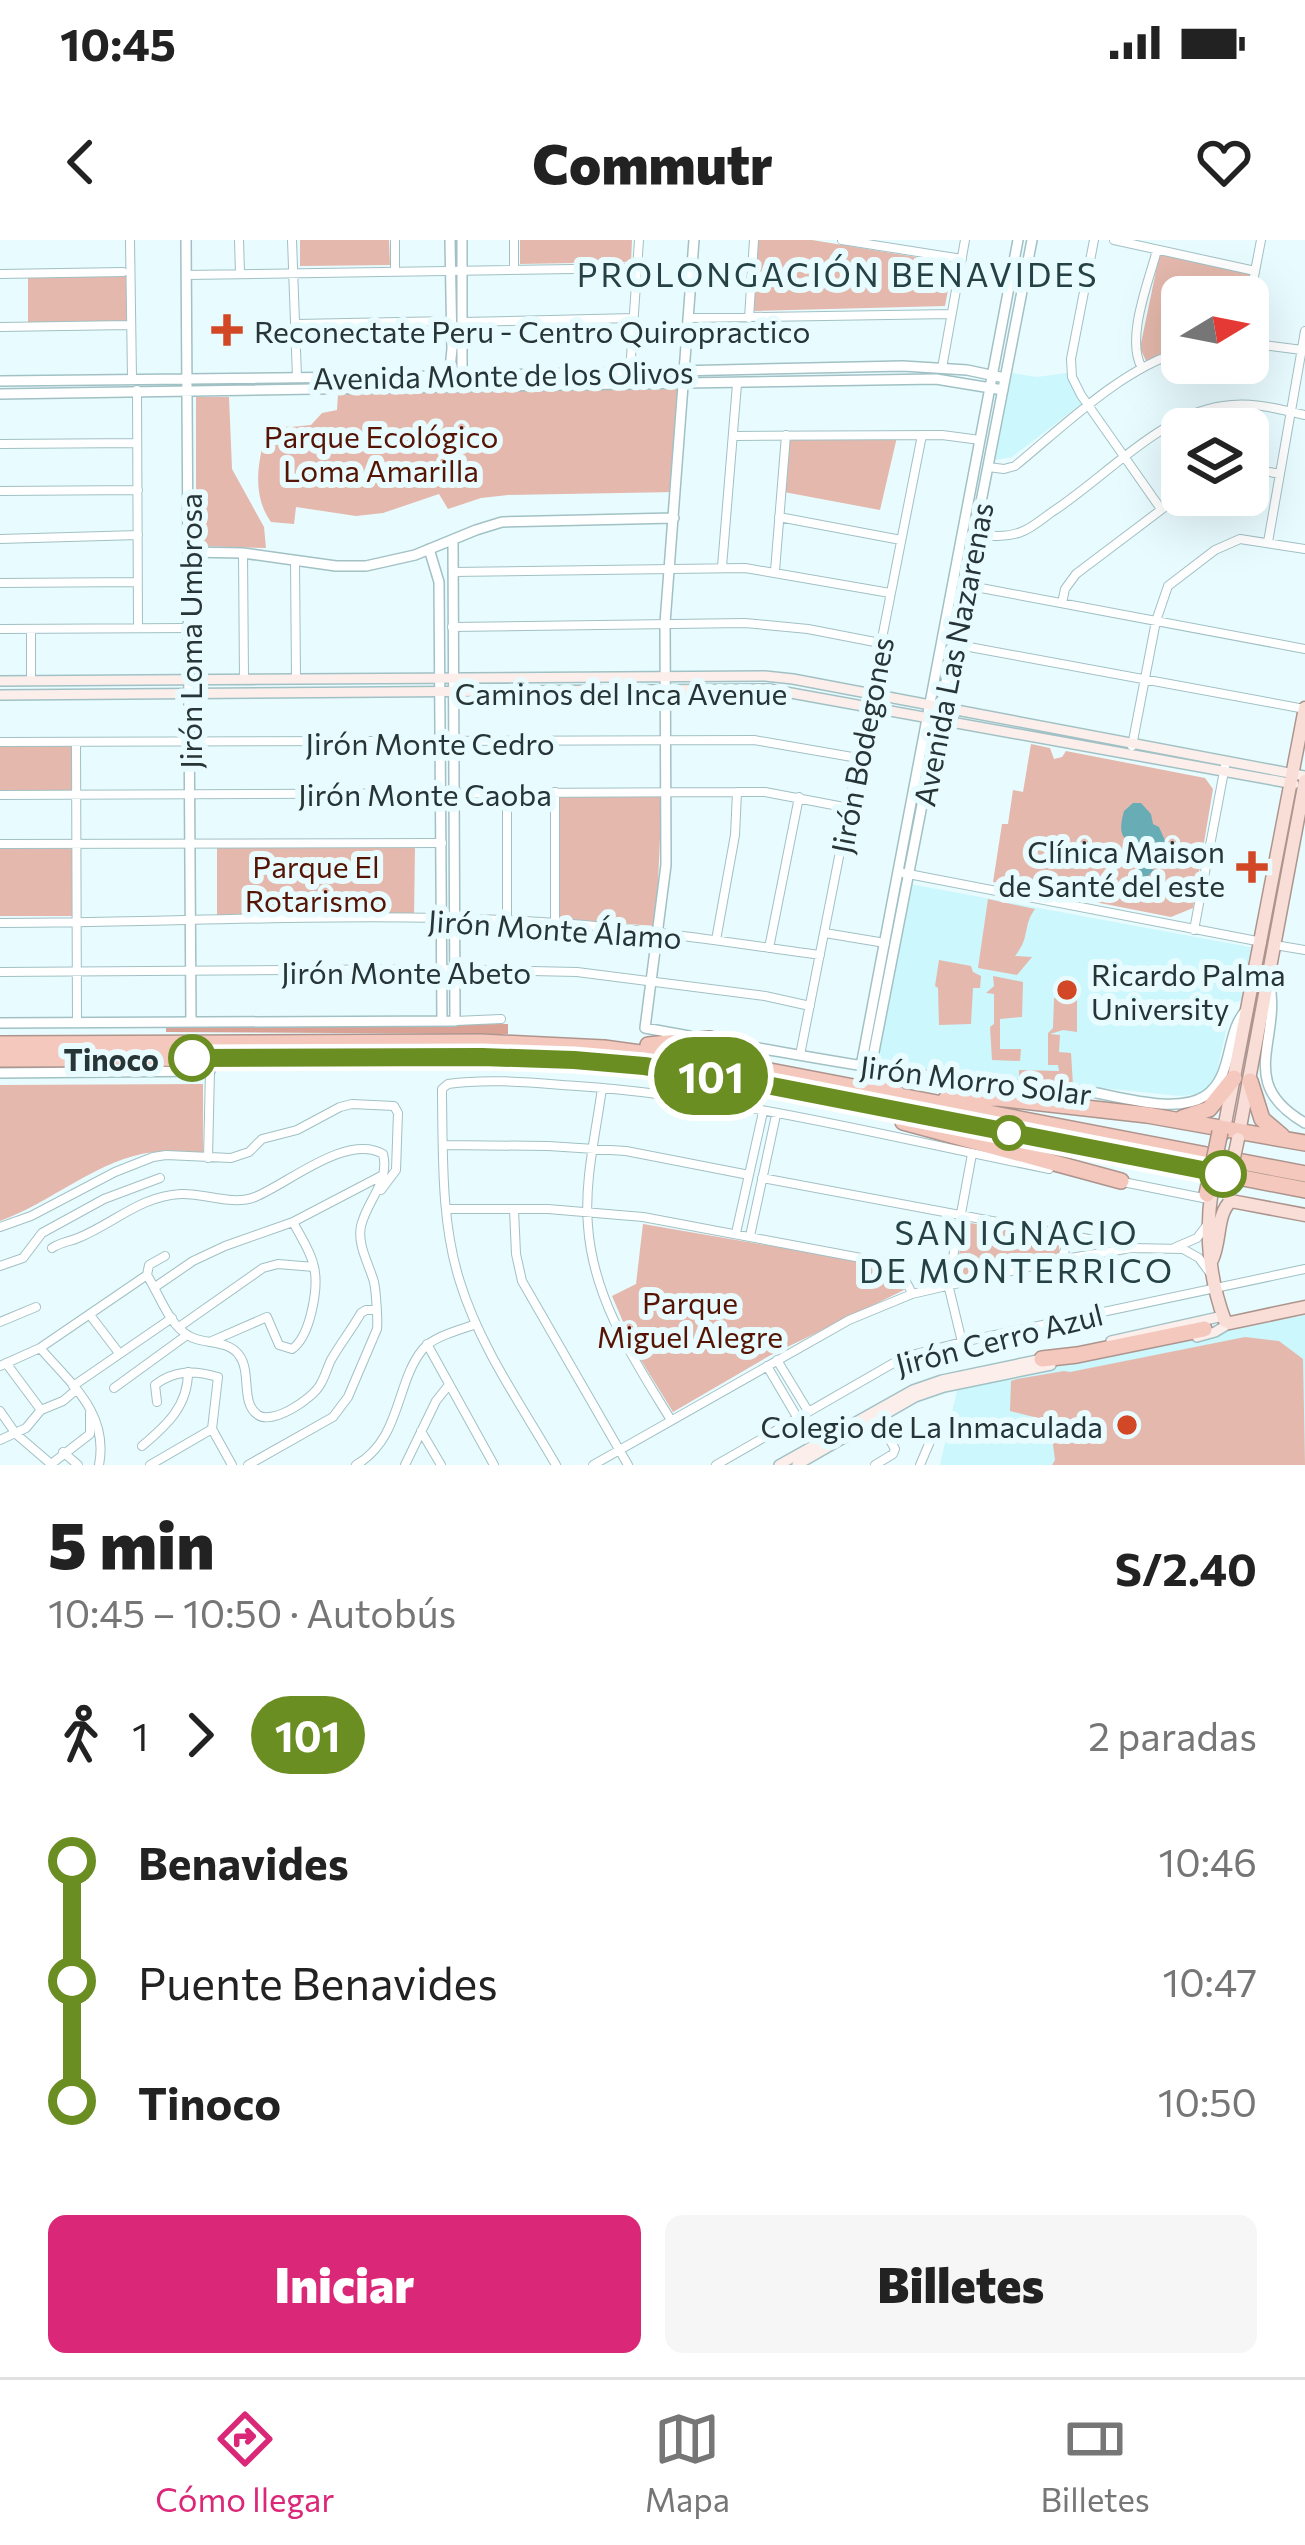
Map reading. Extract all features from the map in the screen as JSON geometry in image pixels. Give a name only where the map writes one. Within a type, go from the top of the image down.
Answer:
[{"type":"highway","points":[[604,1048],[710,1040]]},
{"type":"highway","points":[[0,1044],[481,1042],[604,1048],[765,1070],[1305,1174]]},
{"type":"highway","points":[[210,1071],[240,1058]]},
{"type":"highway","points":[[0,1059],[574,1060],[682,1071],[1305,1190]]},
{"type":"highway","points":[[866,1066],[908,1098],[997,1098],[1176,1119],[1305,1143]]},
{"type":"highway","points":[[1176,1119],[1209,1109],[1242,1079],[1262,1119],[1284,1138]]},
{"type":"highway","points":[[820,1097],[1121,1181]]},
{"type":"highway","points":[[1136,1100],[1154,1116]]},
{"type":"highway","points":[[1215,1197],[1228,1132]]},
{"type":"highway","points":[[1042,1359],[1204,1329]]},
{"type":"main road","name":"Caminos del Inca Avenue","points":[[0,694],[453,690],[765,676],[870,693],[935,712]]},
{"type":"main road","name":"Caminos del Inca Avenue","points":[[0,681],[453,677],[769,688],[868,706],[935,712],[1301,781]]},
{"type":"main road","points":[[1242,1079],[1249,1007],[1268,943],[1301,781],[1305,709]]},
{"type":"main road","points":[[1228,1132],[1269,979],[1268,943]]},
{"type":"main road","points":[[1215,1197],[1305,1215]]},
{"type":"main road","points":[[1215,1197],[1211,1263],[1227,1320]]},
{"type":"main road","points":[[1214,1223],[1224,1207],[1215,1197]]},
{"type":"main road","points":[[797,1465],[913,1390],[942,1380],[1077,1348],[1305,1307]]},
{"type":"main road","points":[[779,1465],[875,1414],[944,1387],[1209,1334],[1227,1320]]},
{"type":"street","points":[[130,240],[132,378]]},
{"type":"street","name":"Jirón Loma Umbrosa","points":[[186,240],[190,1022]]},
{"type":"street","points":[[239,240],[239,274]]},
{"type":"street","points":[[292,240],[297,377]]},
{"type":"street","points":[[395,240],[395,272]]},
{"type":"street","points":[[450,240],[465,381]]},
{"type":"street","points":[[456,271],[462,240]]},
{"type":"street","points":[[514,240],[514,270]]},
{"type":"street","points":[[630,372],[639,240]]},
{"type":"street","points":[[652,980],[666,865],[665,623],[694,240]]},
{"type":"street","points":[[749,318],[754,240]]},
{"type":"street","points":[[842,240],[962,259]]},
{"type":"street","points":[[942,368],[965,240]]},
{"type":"street","name":"Avenida Las Nazarenas","points":[[866,1066],[935,712],[1018,240]]},
{"type":"street","name":"Avenida Las Nazarenas","points":[[935,712],[953,644],[1032,240]]},
{"type":"street","points":[[1062,603],[1076,574],[1161,509],[1076,386],[1070,359],[1094,240]]},
{"type":"street","points":[[1114,240],[1255,271]]},
{"type":"street","points":[[1254,276],[1261,240]]},
{"type":"street","points":[[1142,368],[1135,355],[1135,336],[1156,250]]},
{"type":"street","points":[[186,275],[637,268]]},
{"type":"street","points":[[0,274],[123,272]]},
{"type":"street","points":[[689,318],[951,314]]},
{"type":"street","points":[[296,324],[633,318]]},
{"type":"street","points":[[448,382],[458,321]]},
{"type":"street","points":[[0,327],[131,325]]},
{"type":"street","points":[[1268,542],[1305,331]]},
{"type":"street","points":[[1269,346],[1302,350]]},
{"type":"street","points":[[988,467],[1015,466],[1088,406],[1161,360]]},
{"type":"street","name":"Avenida Monte de los Olivos","points":[[0,394],[903,366],[1005,378]]},
{"type":"street","name":"Avenida Monte de los Olivos","points":[[0,382],[297,377],[448,382]]},
{"type":"street","name":"Avenida Monte de los Olivos","points":[[465,381],[685,384],[936,379],[1003,390]]},
{"type":"street","points":[[722,567],[736,383]]},
{"type":"street","points":[[137,390],[138,628]]},
{"type":"street","points":[[975,534],[994,537],[1021,532],[1175,422],[1209,408],[1250,404],[1305,415]]},
{"type":"street","points":[[775,572],[786,435]]},
{"type":"street","points":[[734,436],[922,435],[980,440]]},
{"type":"street","name":"Jirón Bodegones","points":[[800,1055],[922,435]]},
{"type":"street","points":[[0,444],[137,443]]},
{"type":"street","points":[[1269,472],[1280,474]]},
{"type":"street","points":[[0,491],[137,490]]},
{"type":"street","points":[[779,517],[901,540]]},
{"type":"street","points":[[188,552],[366,566],[398,560],[502,522],[674,518]]},
{"type":"street","points":[[0,538],[138,535]]},
{"type":"street","points":[[1132,749],[1156,621],[1168,586],[1214,550],[1240,539],[1305,549]]},
{"type":"street","points":[[453,540],[455,1021]]},
{"type":"street","points":[[429,549],[439,582],[442,1021]]},
{"type":"street","points":[[243,553],[244,679]]},
{"type":"street","points":[[295,561],[296,679]]},
{"type":"street","points":[[453,572],[722,567],[890,593]]},
{"type":"street","points":[[0,583],[138,582]]},
{"type":"street","points":[[965,585],[1305,649]]},
{"type":"street","points":[[452,627],[775,625],[880,643]]},
{"type":"street","points":[[0,629],[189,628]]},
{"type":"street","points":[[31,629],[31,681]]},
{"type":"street","points":[[953,644],[1305,709]]},
{"type":"street","name":"Jirón Monte Cedro","points":[[0,742],[754,740],[858,758]]},
{"type":"street","points":[[76,742],[77,1022]]},
{"type":"street","points":[[1194,930],[1225,766]]},
{"type":"street","points":[[716,940],[735,835],[737,791]]},
{"type":"street","name":"Jirón Monte Caoba","points":[[0,795],[737,791],[849,808]]},
{"type":"street","points":[[555,792],[555,922]]},
{"type":"street","points":[[507,793],[507,920]]},
{"type":"street","points":[[769,948],[799,797]]},
{"type":"street","points":[[0,844],[454,843]]},
{"type":"street","points":[[903,873],[1305,950]]},
{"type":"street","name":"Avenida Las Nazarenas","points":[[866,1066],[884,944],[903,873]]},
{"type":"street","name":"Jirón Monte Álamo","points":[[0,923],[507,920],[659,931],[820,955]]},
{"type":"street","points":[[825,933],[884,944]]},
{"type":"street","name":"Jirón Monte Abeto","points":[[0,972],[577,972],[810,1006]]},
{"type":"street","points":[[1269,979],[1273,998],[1266,1082],[1280,1106],[1305,1124]]},
{"type":"street","name":"Jirón Morro Solar","points":[[652,980],[645,1028],[959,1080],[1079,1090],[1157,1103],[1193,1102],[1207,1095],[1222,1076],[1237,1018],[1249,1007]]},
{"type":"street","points":[[0,1023],[501,1019]]},
{"type":"street","points":[[0,1073],[210,1071],[208,1158]]},
{"type":"street","points":[[556,1465],[476,1324],[456,1269],[447,1208],[444,1087],[506,1082],[685,1098],[1215,1197]]},
{"type":"street","points":[[602,1088],[587,1212],[590,1243],[598,1281],[624,1344],[671,1420]]},
{"type":"street","points":[[0,1227],[153,1157],[231,1159],[244,1155],[262,1139],[297,1130],[352,1104],[394,1106],[399,1124],[396,1170],[376,1195]]},
{"type":"street","points":[[736,1233],[763,1112]]},
{"type":"street","points":[[750,1236],[776,1114]]},
{"type":"street","points":[[443,1145],[593,1149],[749,1175]]},
{"type":"street","points":[[52,1248],[80,1238],[127,1210],[172,1194],[245,1200],[353,1149],[373,1148],[383,1154],[385,1174],[361,1229],[375,1286],[377,1329],[342,1406],[327,1422],[248,1465]]},
{"type":"street","points":[[962,1342],[948,1284],[972,1154]]},
{"type":"street","points":[[155,1287],[193,1261],[293,1222],[385,1174]]},
{"type":"street","points":[[0,1266],[22,1258],[42,1233],[104,1199],[160,1178]]},
{"type":"street","points":[[762,1178],[1132,1248]]},
{"type":"street","points":[[447,1208],[671,1220],[877,1261],[903,1276],[912,1294]]},
{"type":"street","points":[[514,1209],[522,1281],[628,1465]]},
{"type":"street","points":[[210,1342],[267,1317],[279,1345],[296,1348],[308,1325],[314,1267],[293,1222]]},
{"type":"street","points":[[593,1465],[849,1320],[912,1294],[1058,1260],[1132,1248],[1174,1247],[1197,1238],[1214,1223]]},
{"type":"street","points":[[1058,1232],[1065,1241],[1058,1260]]},
{"type":"street","points":[[1174,1247],[1198,1258],[1215,1284]]},
{"type":"street","points":[[41,1409],[3,1365],[40,1348],[90,1315],[147,1276],[149,1265],[165,1256]]},
{"type":"street","points":[[0,1440],[30,1425],[41,1409],[63,1401],[119,1353],[263,1268],[278,1264],[314,1267]]},
{"type":"street","name":"Jirón Cerro Azul","points":[[716,1465],[890,1364],[962,1342],[1215,1284],[1305,1269]]},
{"type":"street","points":[[147,1276],[187,1335],[230,1347],[240,1355],[249,1403],[262,1418],[271,1418],[312,1395],[361,1313],[374,1310]]},
{"type":"street","points":[[0,1322],[36,1307]]},
{"type":"street","points":[[90,1315],[119,1353]]},
{"type":"street","points":[[360,1464],[383,1440],[427,1344],[476,1324]]},
{"type":"street","points":[[114,1388],[187,1335]]},
{"type":"street","points":[[427,1344],[494,1465]]},
{"type":"street","points":[[40,1348],[89,1406],[99,1428],[99,1465]]},
{"type":"street","points":[[778,1360],[808,1412]]},
{"type":"street","points":[[767,1366],[797,1418]]},
{"type":"street","points":[[142,1446],[159,1433],[185,1397],[188,1372]]},
{"type":"street","points":[[157,1402],[154,1385],[177,1373],[219,1378],[212,1430],[232,1465]]},
{"type":"street","points":[[405,1465],[448,1386]]},
{"type":"street","points":[[0,1411],[16,1434],[50,1465],[90,1433],[89,1406]]},
{"type":"street","points":[[875,1414],[895,1449],[875,1465]]},
{"type":"street","points":[[150,1465],[212,1430]]},
{"type":"street","points":[[421,1431],[441,1465]]},
{"type":"street","points":[[920,1465],[934,1432]]},
{"type":"street","points":[[63,1452],[78,1465]]},
{"type":"shaded area","points":[[1012,373],[1037,377],[1067,373],[1081,404],[1012,457],[995,460]]},
{"type":"shaded area","points":[[1141,803],[1151,814],[1167,845],[1148,850],[1145,865],[1154,870],[1143,881],[1136,876],[1138,849],[1121,830],[1124,811]]},
{"type":"shaded area","name":"Ricardo Palma University","points":[[910,884],[1255,948],[1242,1001],[1232,1003],[1216,1076],[1198,1094],[1181,1096],[878,1062]]},
{"type":"shaded area","points":[[508,1024],[508,1034],[166,1032],[166,1026]]},
{"type":"shaded area","name":"Colegio de La Inmaculada","points":[[1305,1315],[1305,1465],[940,1465],[958,1386]]},
{"type":"green space","points":[[300,240],[389,240],[390,265],[300,266]]},
{"type":"green space","points":[[520,240],[632,240],[631,262],[520,264]]},
{"type":"green space","points":[[758,240],[812,240],[953,263],[945,306],[754,311]]},
{"type":"green space","points":[[1160,252],[1252,272],[1251,276],[1161,276],[1161,357],[1147,363],[1140,348]]},
{"type":"green space","points":[[127,274],[127,321],[28,324],[28,277]]},
{"type":"green space","name":"Parque Ecológico Loma Amarilla","points":[[682,387],[675,492],[508,495],[448,509],[439,494],[383,513],[356,516],[296,507],[294,524],[271,522],[260,499],[259,462],[268,425],[311,425],[322,413],[337,410],[338,394]]},
{"type":"green space","points":[[196,397],[229,397],[232,469],[264,527],[266,548],[196,546]]},
{"type":"green space","points":[[897,437],[880,510],[784,492],[788,438]]},
{"type":"green space","points":[[1031,744],[1050,748],[1054,759],[1066,751],[1205,778],[1213,789],[1193,908],[1171,917],[993,882],[1002,824],[1008,824],[1013,790],[1023,792]]},
{"type":"green space","points":[[73,745],[73,792],[0,791],[0,746]]},
{"type":"green space","points":[[662,795],[656,926],[558,919],[559,797]]},
{"type":"green space","name":"Parque El Rotarismo","points":[[415,847],[414,917],[217,916],[217,848]]},
{"type":"green space","points":[[73,848],[73,916],[0,916],[0,849]]},
{"type":"green space","points":[[988,899],[1035,909],[1015,956],[1032,957],[1017,975],[978,968]]},
{"type":"green space","points":[[939,960],[971,966],[981,976],[980,988],[973,988],[971,1024],[939,1025],[935,986]]},
{"type":"green space","points":[[993,976],[1023,982],[1022,1017],[1000,1019],[1000,1049],[1021,1049],[1020,1061],[992,1060],[994,994],[986,993],[994,986]]},
{"type":"green space","points":[[1054,998],[1077,1000],[1077,1032],[1050,1034],[1060,1035],[1059,1052],[1071,1053],[1073,1085],[1019,1080],[1019,1070],[1059,1071],[1058,1065],[1048,1065],[1048,1033],[1053,1028]]},
{"type":"green space","points":[[203,1084],[201,1155],[160,1152],[134,1156],[0,1221],[0,1085]]},
{"type":"green space","points":[[965,1222],[1052,1238],[1059,1252],[1055,1257],[955,1277]]},
{"type":"green space","name":"Parque Miguel Alegre","points":[[643,1224],[868,1263],[892,1273],[904,1290],[769,1356],[673,1412],[636,1352],[612,1296],[636,1284]]},
{"type":"green space","name":"Colegio de La Inmaculada","points":[[1245,1337],[1279,1341],[1303,1359],[1305,1465],[1052,1465],[1050,1421],[1010,1411],[1011,1381],[1017,1379]]},
{"type":"bus line","name":"101","points":[[192,1058],[482,1057],[644,1066],[762,1084],[1223,1174]]},
{"type":"place","name":"Reconectate Peru - Centro Quiropractico","points":[[227,330]]},
{"type":"place","name":"Clínica Maison de Santé del este","points":[[1252,867]]},
{"type":"place","name":"Ricardo Palma University","points":[[1067,990]]},
{"type":"place","name":"Tinoco","points":[[192,1058]]},
{"type":"place","name":"Colegio de La Inmaculada","points":[[1127,1425]]},
{"type":"district","name":"PROLONGACIÓN BENAVIDES","points":[[838,273]]},
{"type":"district","name":"SAN IGNACIO DE MONTERRICO","points":[[1017,1250]]}]
